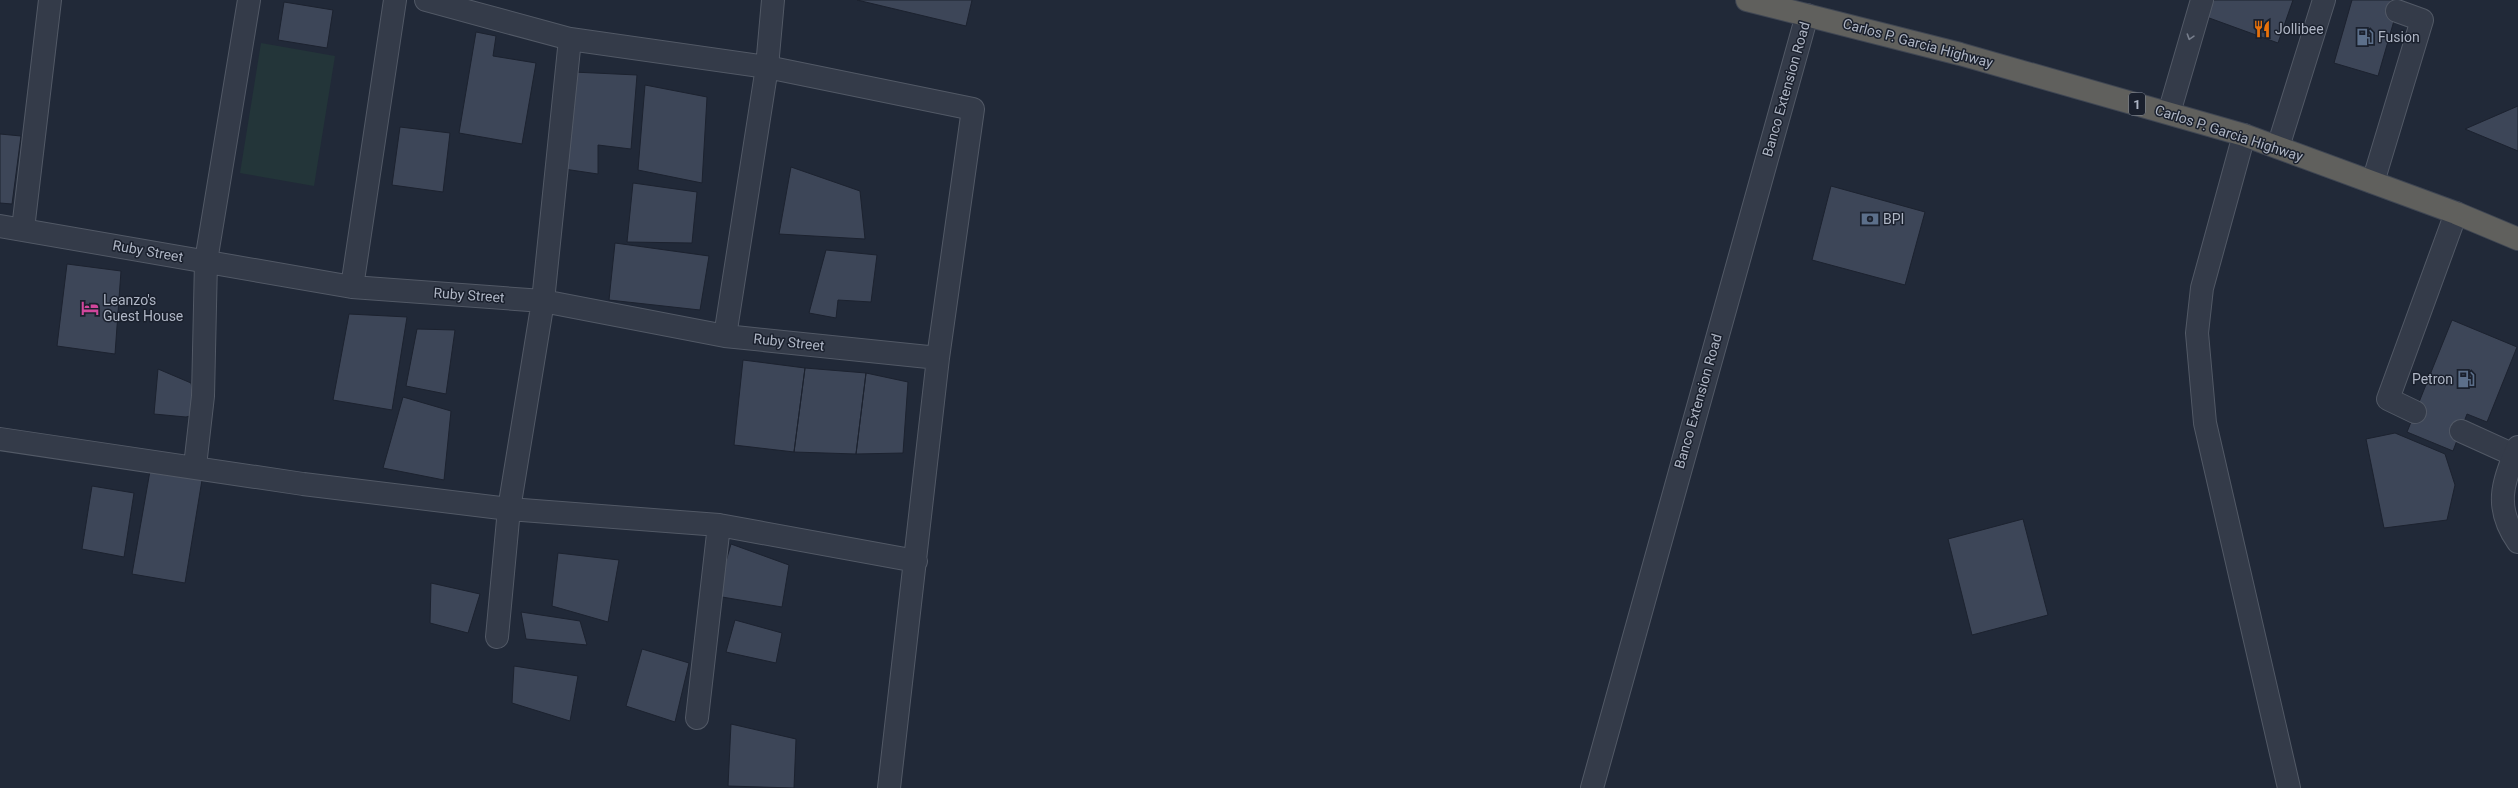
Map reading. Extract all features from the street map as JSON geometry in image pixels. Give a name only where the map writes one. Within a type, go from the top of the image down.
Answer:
[{"type":"highway","name":"Carlos P. Garcia Highway","points":[[1747,0],[1960,54],[2244,135],[2456,213],[2518,239]]},
{"type":"street","points":[[23,229],[50,0]]},
{"type":"street","points":[[195,466],[203,396],[206,261],[249,0]]},
{"type":"street","points":[[352,287],[395,0]]},
{"type":"street","points":[[426,0],[570,39],[767,67],[973,109],[938,358],[889,788]]},
{"type":"street","points":[[725,336],[767,67],[773,0]]},
{"type":"street","points":[[2168,113],[2202,0]]},
{"type":"street","points":[[2278,147],[2324,0]]},
{"type":"street","points":[[2373,182],[2422,20],[2397,11]]},
{"type":"street","name":"Banco Extension Road","points":[[1592,788],[1807,15]]},
{"type":"street","points":[[497,637],[509,508],[543,301],[570,39]]},
{"type":"street","points":[[2244,135],[2202,288],[2196,333],[2205,423],[2289,788]]},
{"type":"street","points":[[2415,412],[2388,399],[2456,213]]},
{"type":"street","name":"Ruby Street","points":[[0,226],[352,287],[543,301],[725,336],[938,358]]},
{"type":"street","points":[[2461,431],[2516,451],[2505,475],[2502,496],[2506,519],[2518,542]]},
{"type":"street","points":[[0,439],[195,466],[303,484],[509,508],[719,525],[916,561]]},
{"type":"street","points":[[697,718],[719,525]]},
{"type":"shaded area","points":[[261,43],[335,56],[314,186],[240,173]]},
{"type":"building","points":[[857,0],[972,0],[966,26]]},
{"type":"building","name":"Jollibee","points":[[2207,0],[2293,0],[2278,43],[2201,15]]},
{"type":"building","name":"Fusion","points":[[2352,0],[2400,0],[2378,76],[2334,63]]},
{"type":"building","points":[[284,2],[333,10],[327,48],[278,40]]},
{"type":"building","points":[[476,32],[496,36],[493,56],[536,63],[522,144],[459,133]]},
{"type":"building","points":[[573,72],[637,75],[631,149],[598,145],[598,174],[564,169]]},
{"type":"building","points":[[645,85],[707,97],[702,183],[638,170]]},
{"type":"building","points":[[2518,106],[2518,151],[2465,129]]},
{"type":"building","points":[[400,127],[450,133],[443,192],[392,185]]},
{"type":"building","points":[[0,134],[21,136],[12,204],[0,203]]},
{"type":"building","points":[[791,167],[860,191],[865,239],[779,234]]},
{"type":"building","points":[[633,183],[697,192],[692,243],[627,242]]},
{"type":"building","points":[[1831,186],[1925,212],[1905,285],[1812,260]]},
{"type":"building","points":[[615,243],[709,256],[700,310],[609,300]]},
{"type":"building","points":[[826,250],[877,255],[871,302],[838,300],[836,318],[809,313]]},
{"type":"building","name":"Leanzo's Guest House","points":[[67,264],[121,271],[115,354],[57,346]]},
{"type":"building","points":[[349,314],[407,317],[392,410],[333,400]]},
{"type":"building","name":"Petron","points":[[2452,320],[2517,347],[2487,422],[2467,414],[2453,451],[2407,432]]},
{"type":"building","points":[[417,329],[455,330],[446,394],[406,386]]},
{"type":"building","points":[[743,360],[805,368],[794,452],[734,445]]},
{"type":"building","points":[[805,368],[866,373],[856,454],[794,452]]},
{"type":"building","points":[[158,369],[191,383],[198,414],[186,417],[154,414]]},
{"type":"building","points":[[866,373],[908,382],[903,453],[856,454]]},
{"type":"building","points":[[403,397],[451,411],[444,480],[383,468]]},
{"type":"building","points":[[2395,433],[2445,454],[2455,485],[2447,520],[2384,528],[2366,439]]},
{"type":"building","points":[[150,471],[202,480],[185,583],[132,574]]},
{"type":"building","points":[[92,486],[134,493],[124,557],[82,549]]},
{"type":"building","points":[[2023,519],[2048,615],[1972,635],[1948,539]]},
{"type":"building","points":[[731,544],[789,565],[782,607],[716,596]]},
{"type":"building","points":[[558,553],[619,560],[608,622],[552,606]]},
{"type":"building","points":[[431,583],[480,594],[468,633],[430,623]]},
{"type":"building","points":[[521,612],[580,621],[587,645],[526,639]]},
{"type":"building","points":[[735,620],[782,633],[776,663],[726,652]]},
{"type":"building","points":[[642,649],[689,663],[675,722],[626,706]]},
{"type":"building","points":[[514,666],[578,676],[570,721],[512,703]]},
{"type":"building","points":[[731,724],[796,739],[794,788],[728,786]]},
{"type":"place","name":"Jollibee","points":[[2262,29]]},
{"type":"place","name":"Fusion","points":[[2365,37]]},
{"type":"place","name":"BPI","points":[[1870,219]]},
{"type":"place","name":"Leanzo's Guest House","points":[[90,308]]},
{"type":"place","name":"Petron","points":[[2466,379]]}]
